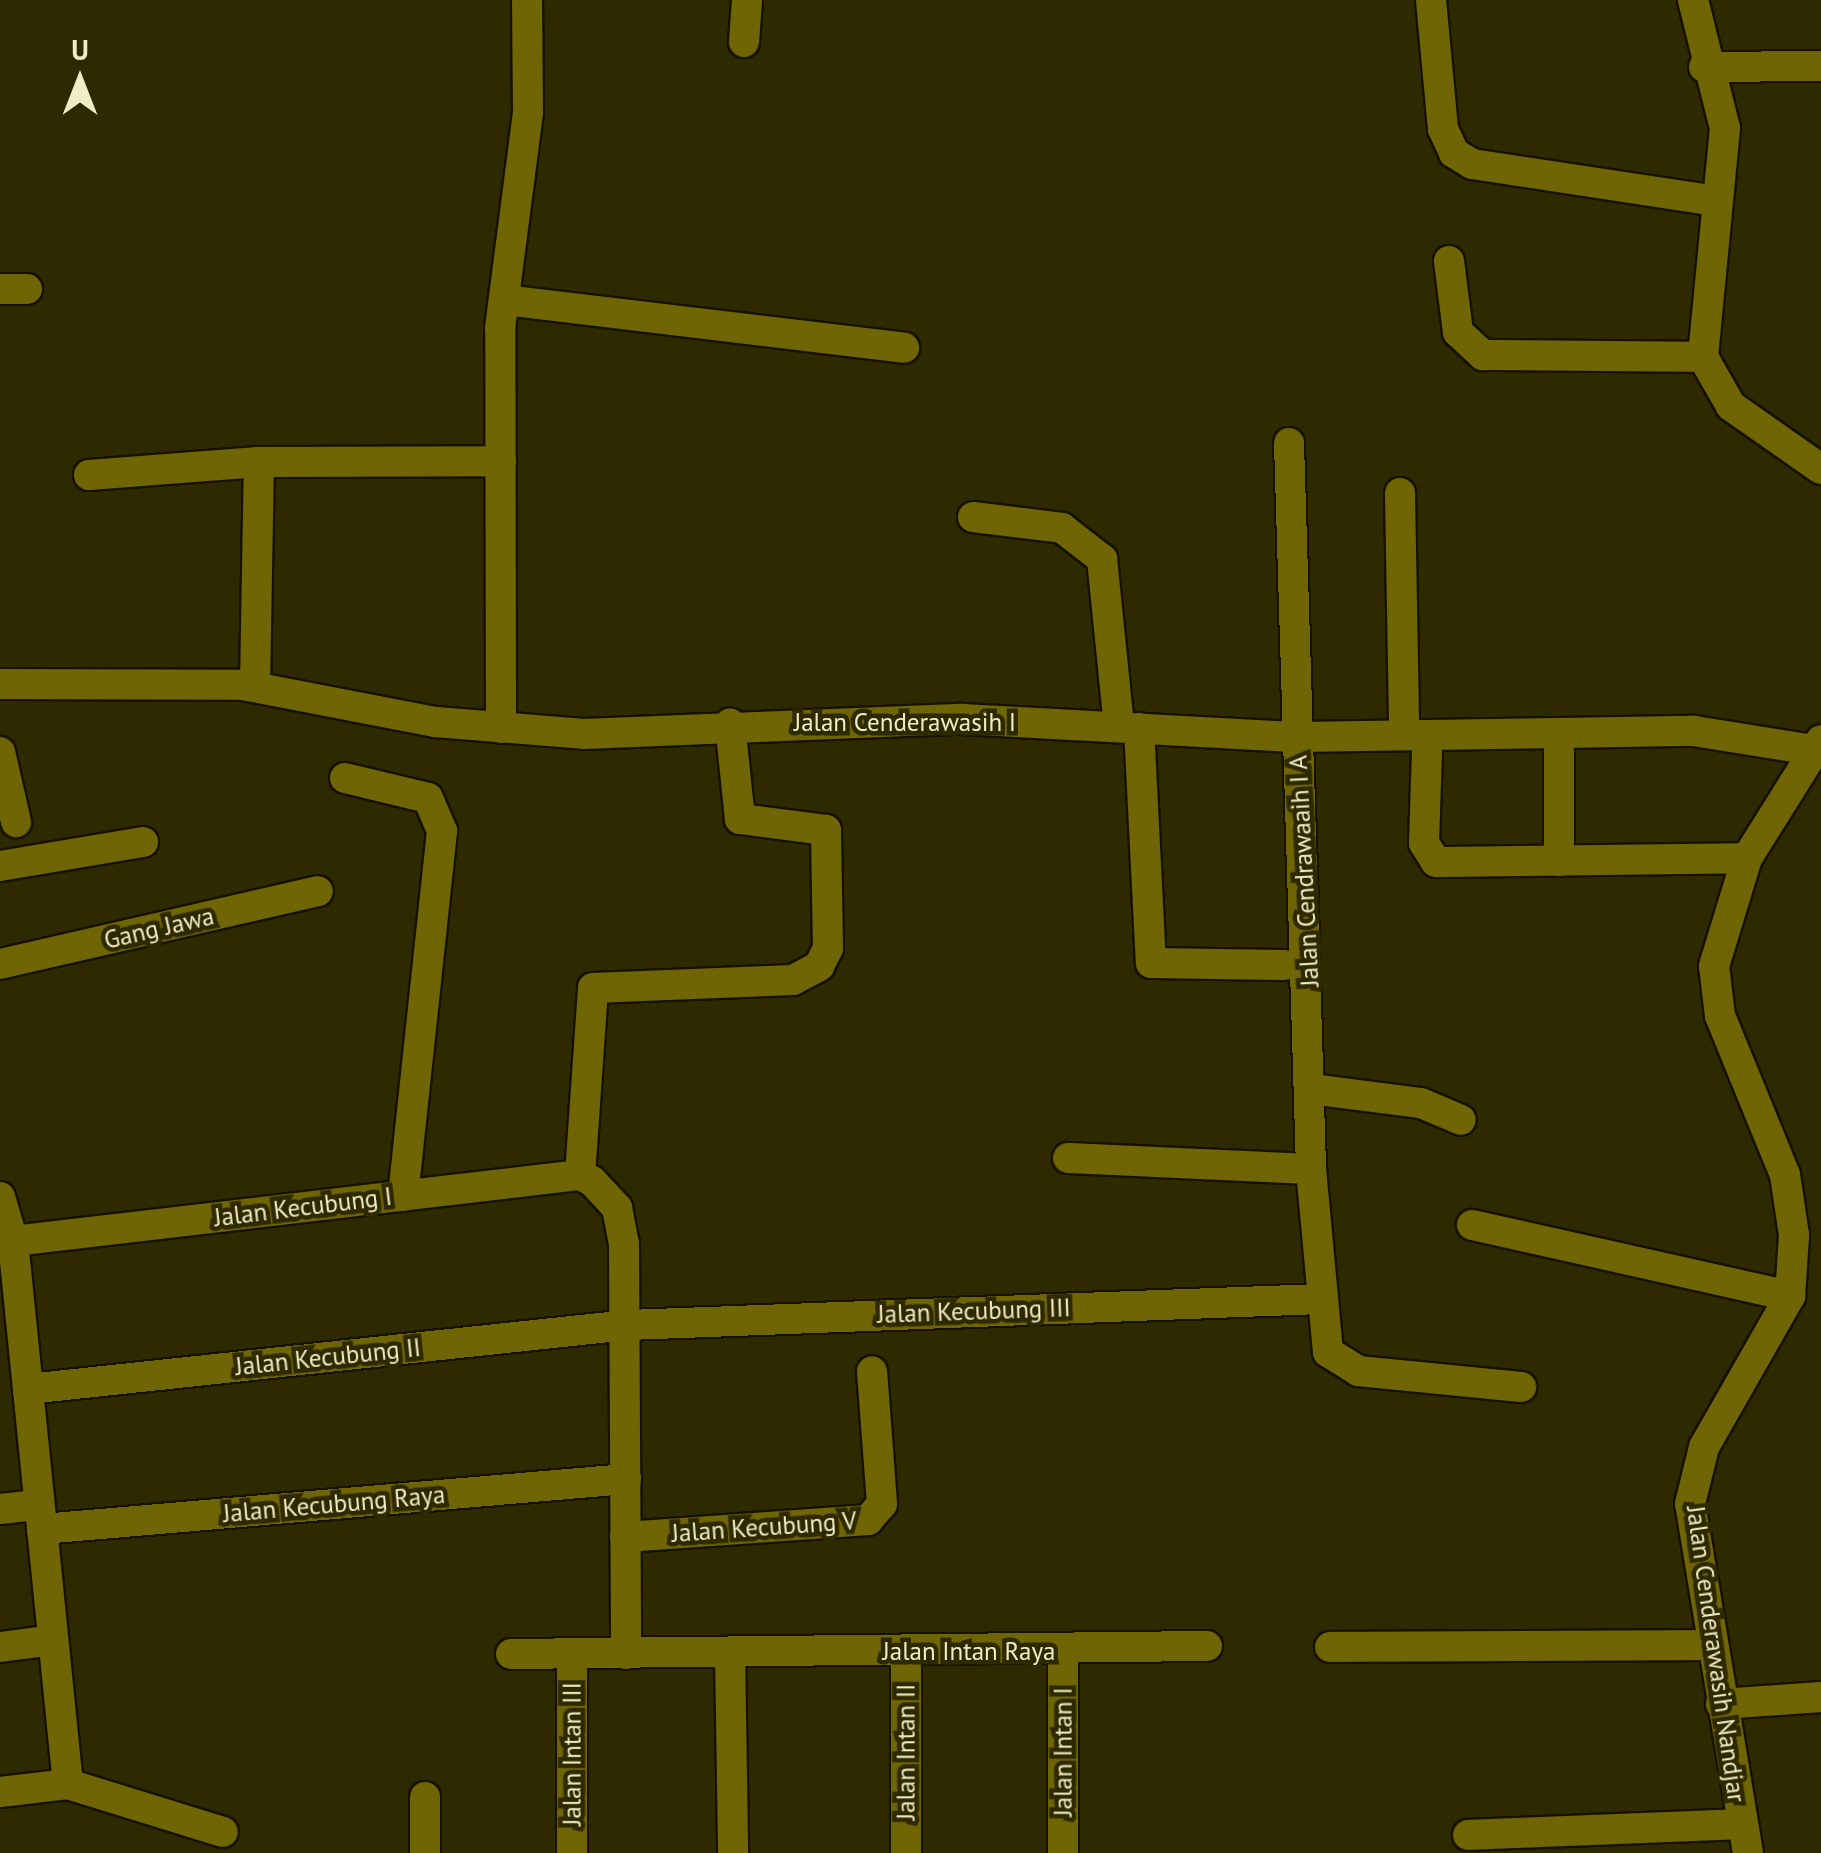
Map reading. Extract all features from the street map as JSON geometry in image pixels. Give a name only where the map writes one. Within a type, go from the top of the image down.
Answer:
[{"type":"street","points":[[501,728],[504,300],[528,112],[527,0]]},
{"type":"street","points":[[744,42],[747,0]]},
{"type":"street","points":[[1431,0],[1443,129],[1472,164],[1717,201]]},
{"type":"street","points":[[1692,0],[1704,67],[1724,128],[1702,357],[1731,406],[1821,468]]},
{"type":"street","points":[[1704,67],[1821,66]]},
{"type":"street","points":[[1449,261],[1456,326],[1483,355],[1702,357]]},
{"type":"street","points":[[504,300],[904,348]]},
{"type":"street","name":"Jalan Cendrawaaih I A","points":[[1289,443],[1311,1169],[1328,1352],[1345,1366],[1521,1387]]},
{"type":"street","points":[[89,474],[258,462],[501,461]]},
{"type":"street","points":[[255,686],[258,462]]},
{"type":"street","points":[[1400,493],[1404,730]]},
{"type":"street","points":[[973,517],[1062,528],[1102,559],[1129,727],[1151,963],[1284,965]]},
{"type":"street","name":"Jalan Cenderawasih I","points":[[0,684],[255,686],[501,728],[584,734],[730,724],[1129,727],[1298,737],[1404,730],[1694,731],[1817,745]]},
{"type":"street","points":[[626,1654],[628,1326],[617,1208],[586,1178],[593,988],[792,980],[819,966],[828,948],[826,830],[740,819],[730,724]]},
{"type":"street","name":"Jalan Cenderawasih Nandjar","points":[[1744,1838],[1692,1523],[1695,1470],[1790,1296],[1792,1202],[1738,1071],[1714,966],[1747,858],[1817,745]]},
{"type":"street","points":[[0,752],[16,822]]},
{"type":"street","points":[[1427,752],[1430,859],[1747,858]]},
{"type":"street","points":[[1558,861],[1559,752]]},
{"type":"street","points":[[345,778],[428,798],[442,831],[402,1196]]},
{"type":"street","points":[[0,866],[142,842]]},
{"type":"street","name":"Gang Jawa","points":[[0,964],[318,891]]},
{"type":"street","points":[[1311,1090],[1421,1103],[1461,1120]]},
{"type":"street","points":[[1068,1158],[1311,1169]]},
{"type":"street","name":"Jalan Kecubung I","points":[[5,1216],[402,1196],[586,1178]]},
{"type":"street","points":[[5,1216],[18,1374],[41,1517],[68,1784]]},
{"type":"street","points":[[1472,1226],[1790,1296]]},
{"type":"street","name":"Jalan Kecubung III","points":[[628,1326],[1321,1298]]},
{"type":"street","name":"Jalan Kecubung II","points":[[18,1374],[628,1326]]},
{"type":"street","name":"Jalan Kecubung V","points":[[625,1537],[868,1520],[882,1504],[872,1371]]},
{"type":"street","name":"Jalan Kecubung Raya","points":[[0,1509],[41,1517],[626,1478]]},
{"type":"street","points":[[0,1647],[53,1640]]},
{"type":"street","points":[[1330,1647],[1712,1645]]},
{"type":"street","name":"Jalan Intan Raya","points":[[511,1654],[1207,1646]]},
{"type":"street","name":"Jalan Intan I","points":[[1063,1650],[1063,1853]]},
{"type":"street","name":"Jalan Intan II","points":[[906,1652],[906,1853]]},
{"type":"street","points":[[730,1653],[733,1853]]},
{"type":"street","name":"Jalan Intan III","points":[[572,1654],[572,1853]]},
{"type":"street","points":[[1721,1704],[1821,1697]]},
{"type":"street","points":[[0,1792],[68,1784],[222,1832]]},
{"type":"street","points":[[425,1797],[425,1853]]},
{"type":"street","points":[[1468,1835],[1744,1838]]}]
